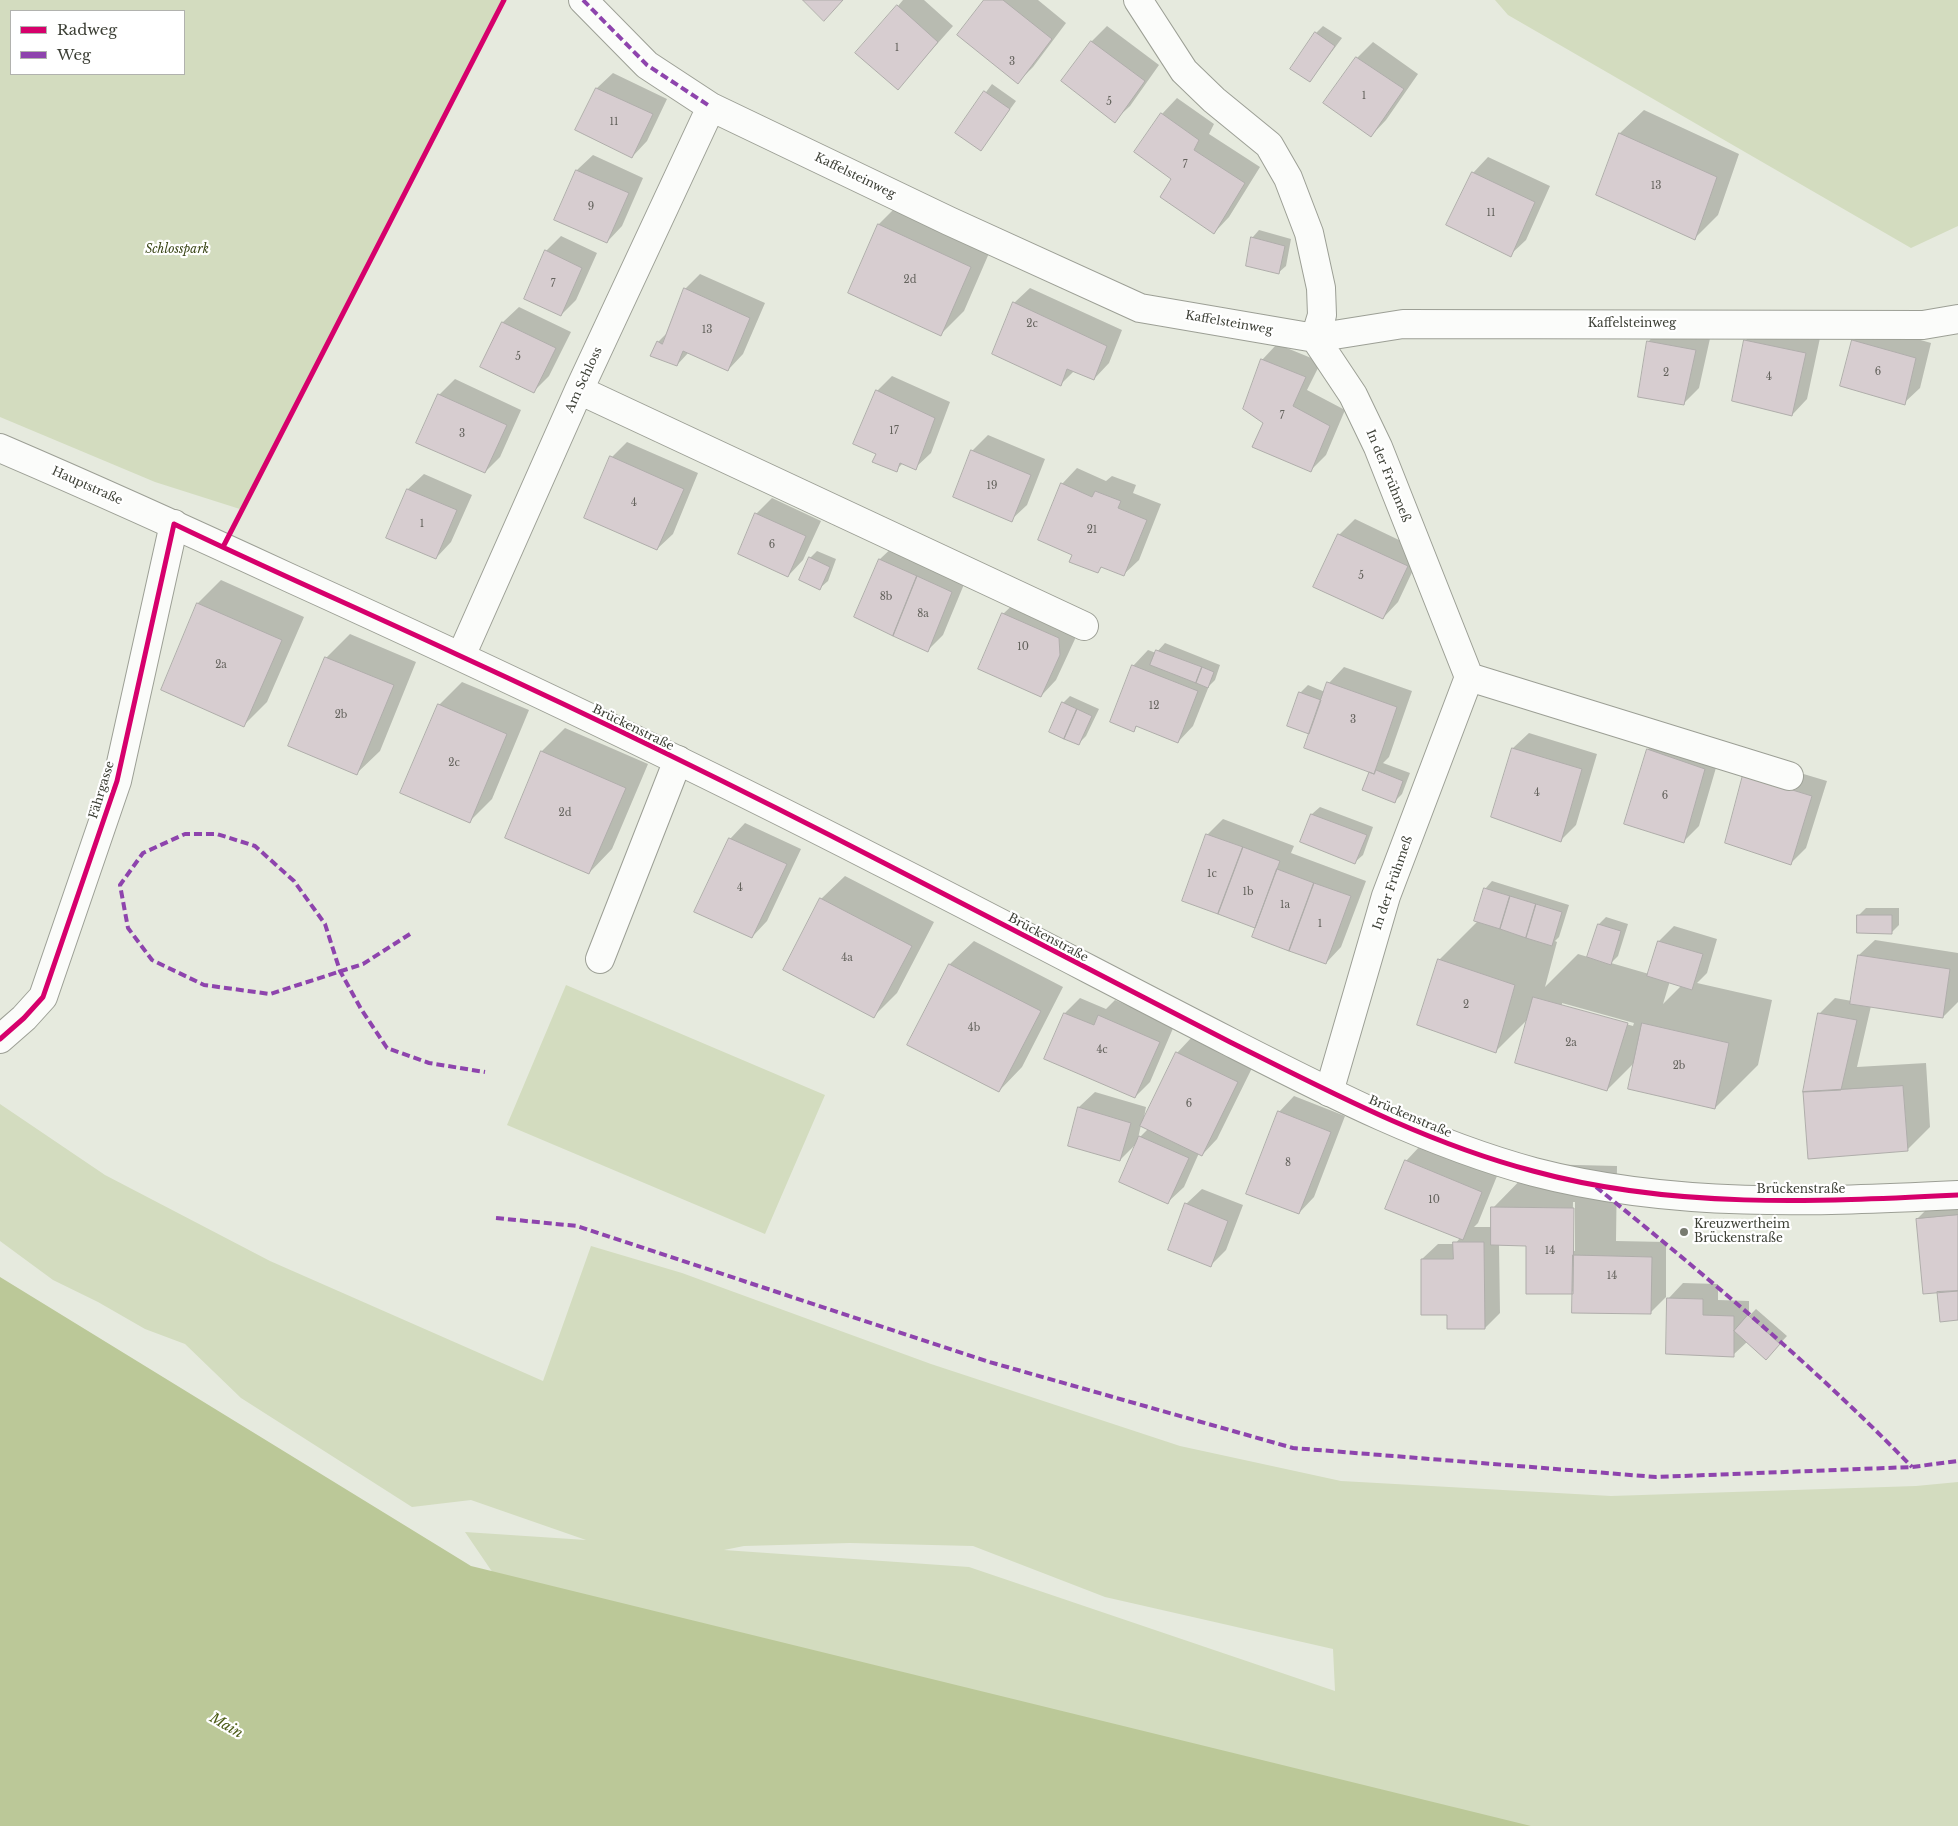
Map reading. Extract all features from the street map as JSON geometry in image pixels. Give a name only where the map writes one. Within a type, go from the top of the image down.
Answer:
[{"type":"street","name":"Kaffelsteinweg","points":[[583,0],[647,65],[711,107],[949,221],[1140,308],[1316,338],[1403,324],[1922,325],[1958,319]]},
{"type":"street","points":[[1138,0],[1184,71],[1214,100],[1268,145],[1288,178],[1309,233],[1321,288],[1322,315],[1316,338]]},
{"type":"street","name":"Am Schloss","points":[[461,656],[579,390],[711,107]]},
{"type":"street","name":"In der Frühmeß","points":[[1316,338],[1353,395],[1378,447],[1469,677],[1386,896],[1329,1092]]},
{"type":"street","points":[[579,390],[1084,626]]},
{"type":"street","name":"Hauptstraße","points":[[0,448],[174,524]]},
{"type":"street","name":"Brückenstraße","points":[[174,524],[461,656],[678,760],[1329,1092],[1418,1132],[1472,1153],[1533,1172],[1596,1186],[1691,1198],[1861,1200],[1958,1195]]},
{"type":"street","name":"Fährgasse","points":[[0,1040],[43,997],[117,781],[174,524]]},
{"type":"street","points":[[1469,677],[1789,776]]},
{"type":"street","points":[[600,959],[678,760]]},
{"type":"green space","name":"Schlosspark","points":[[0,0],[504,0],[243,510],[155,482],[0,417]]},
{"type":"green space","points":[[1495,0],[1958,0],[1958,226],[1911,248],[1508,15]]},
{"type":"green space","points":[[566,985],[825,1095],[765,1234],[507,1125]]},
{"type":"green space","points":[[0,1104],[105,1175],[270,1261],[543,1381],[591,1246],[682,1273],[931,1364],[1180,1446],[1341,1481],[1611,1496],[1916,1486],[1958,1482],[1958,1826],[1506,1826],[510,1598],[465,1532],[586,1540],[471,1500],[412,1507],[241,1398],[185,1344],[145,1329],[98,1302],[53,1280],[0,1241]],"holes":[[[850,1543],[973,1546],[1105,1597],[1333,1649],[1335,1691],[969,1567],[724,1550],[744,1546]]]},
{"type":"water","name":"Main","points":[[0,1277],[471,1566],[1531,1826],[0,1826]]},
{"type":"building","points":[[803,0],[843,0],[824,21]]},
{"type":"building","points":[[984,0],[1003,0],[1052,39],[1018,84],[957,35]]},
{"type":"building","points":[[897,5],[938,42],[898,90],[855,53]]},
{"type":"building","points":[[1315,32],[1335,46],[1310,82],[1290,69]]},
{"type":"building","points":[[1091,41],[1145,81],[1115,123],[1061,81]]},
{"type":"building","points":[[1356,57],[1404,89],[1371,137],[1323,103]]},
{"type":"building","points":[[596,88],[653,114],[632,158],[575,130]]},
{"type":"building","points":[[984,91],[1010,109],[981,151],[955,133]]},
{"type":"building","points":[[1161,113],[1199,140],[1194,150],[1245,183],[1214,234],[1160,197],[1171,179],[1134,152]]},
{"type":"building","points":[[1619,133],[1717,177],[1695,240],[1596,195]]},
{"type":"building","points":[[576,170],[629,193],[607,243],[554,220]]},
{"type":"building","points":[[1472,172],[1535,202],[1511,257],[1446,225]]},
{"type":"building","points":[[878,224],[971,267],[941,336],[848,293]]},
{"type":"building","points":[[1251,237],[1285,246],[1279,274],[1246,266]]},
{"type":"building","points":[[545,250],[582,268],[561,316],[524,299]]},
{"type":"building","points":[[684,288],[750,318],[728,371],[683,351],[677,366],[650,356],[657,341],[662,344]]},
{"type":"building","points":[[1013,302],[1107,346],[1094,380],[1067,369],[1061,386],[992,354]]},
{"type":"building","points":[[502,322],[556,348],[534,393],[480,367]]},
{"type":"building","points":[[1744,340],[1806,353],[1792,416],[1732,401]]},
{"type":"building","points":[[1852,340],[1916,358],[1905,405],[1840,386]]},
{"type":"building","points":[[1647,341],[1696,350],[1684,405],[1638,397]]},
{"type":"building","points":[[1261,359],[1306,377],[1293,406],[1330,426],[1311,472],[1252,447],[1263,423],[1243,409]]},
{"type":"building","points":[[876,390],[935,418],[916,470],[900,463],[897,472],[872,462],[876,454],[853,444]]},
{"type":"building","points":[[438,394],[507,425],[485,473],[416,443]]},
{"type":"building","points":[[971,450],[1031,475],[1012,522],[953,497]]},
{"type":"building","points":[[610,456],[684,489],[657,550],[584,518]]},
{"type":"building","points":[[1061,483],[1092,497],[1095,491],[1121,501],[1118,508],[1147,520],[1124,576],[1101,567],[1098,573],[1069,562],[1072,555],[1038,540]]},
{"type":"building","points":[[407,489],[457,510],[436,559],[386,538]]},
{"type":"building","points":[[755,513],[806,536],[788,577],[738,554]]},
{"type":"building","points":[[1338,534],[1408,566],[1383,619],[1313,587]]},
{"type":"building","points":[[809,557],[830,567],[820,590],[799,580]]},
{"type":"building","points":[[879,559],[917,576],[893,636],[854,617]]},
{"type":"building","points":[[917,576],[952,592],[928,652],[893,636]]},
{"type":"building","points":[[197,603],[282,640],[244,727],[161,690]]},
{"type":"building","points":[[1002,613],[1059,638],[1060,655],[1041,697],[978,669]]},
{"type":"building","points":[[1156,650],[1202,667],[1196,683],[1150,665]]},
{"type":"building","points":[[325,657],[394,685],[357,775],[288,746]]},
{"type":"building","points":[[1132,665],[1198,691],[1178,743],[1136,726],[1134,732],[1110,722]]},
{"type":"building","points":[[1202,667],[1214,672],[1208,688],[1196,683]]},
{"type":"building","points":[[1327,682],[1397,707],[1374,774],[1304,748]]},
{"type":"building","points":[[1299,692],[1321,700],[1309,734],[1287,726]]},
{"type":"building","points":[[1062,702],[1077,709],[1064,739],[1049,732]]},
{"type":"building","points":[[438,704],[507,734],[470,823],[400,793]]},
{"type":"building","points":[[1077,709],[1092,716],[1079,745],[1064,739]]},
{"type":"building","points":[[1512,748],[1582,769],[1561,842],[1491,817]]},
{"type":"building","points":[[1647,749],[1705,769],[1684,843],[1624,824]]},
{"type":"building","points":[[541,751],[626,788],[589,874],[505,838]]},
{"type":"building","points":[[1376,770],[1403,781],[1395,803],[1362,790],[1369,772],[1374,774]]},
{"type":"building","points":[[1743,775],[1812,796],[1791,865],[1725,843]]},
{"type":"building","points":[[1311,814],[1367,835],[1355,864],[1300,842]]},
{"type":"building","points":[[1206,834],[1243,847],[1218,914],[1182,901]]},
{"type":"building","points":[[729,838],[787,864],[752,938],[694,912]]},
{"type":"building","points":[[1243,847],[1280,861],[1255,928],[1218,914]]},
{"type":"building","points":[[1277,869],[1314,883],[1289,951],[1252,937]]},
{"type":"building","points":[[1314,883],[1351,896],[1326,964],[1289,951]]},
{"type":"building","points":[[1484,888],[1510,896],[1500,929],[1474,921]]},
{"type":"building","points":[[1510,896],[1536,904],[1526,938],[1500,929]]},
{"type":"building","points":[[820,898],[912,946],[874,1018],[783,970]]},
{"type":"building","points":[[1536,904],[1562,912],[1552,946],[1526,938]]},
{"type":"building","points":[[1857,915],[1892,915],[1892,934],[1857,933]]},
{"type":"building","points":[[1598,924],[1621,931],[1611,965],[1587,957]]},
{"type":"building","points":[[1658,941],[1703,954],[1692,990],[1647,976]]},
{"type":"building","points":[[1858,955],[1950,969],[1943,1018],[1850,1004]]},
{"type":"building","points":[[1438,959],[1515,985],[1496,1053],[1417,1025]]},
{"type":"building","points":[[949,964],[1041,1011],[999,1092],[907,1045]]},
{"type":"building","points":[[1533,997],[1628,1023],[1607,1091],[1515,1063]]},
{"type":"building","points":[[1064,1013],[1094,1025],[1098,1015],[1160,1042],[1135,1098],[1044,1059]]},
{"type":"building","points":[[1818,1013],[1857,1020],[1841,1090],[1803,1092]]},
{"type":"building","points":[[1642,1023],[1729,1043],[1715,1109],[1628,1089]]},
{"type":"building","points":[[1176,1052],[1238,1082],[1202,1156],[1140,1126]]},
{"type":"building","points":[[1903,1086],[1908,1151],[1808,1159],[1803,1092]]},
{"type":"building","points":[[1078,1107],[1131,1123],[1120,1161],[1068,1146]]},
{"type":"building","points":[[1278,1111],[1331,1132],[1299,1214],[1246,1194]]},
{"type":"building","points":[[1139,1136],[1189,1158],[1168,1204],[1119,1182]]},
{"type":"building","points":[[1405,1160],[1482,1192],[1463,1240],[1385,1209]]},
{"type":"building","points":[[1185,1203],[1228,1221],[1211,1267],[1168,1250]]},
{"type":"building","points":[[1491,1207],[1574,1208],[1573,1294],[1526,1294],[1526,1246],[1491,1245]]},
{"type":"building","points":[[1958,1215],[1958,1291],[1923,1294],[1916,1219]]},
{"type":"building","points":[[1453,1242],[1484,1242],[1485,1329],[1447,1329],[1447,1315],[1421,1315],[1421,1259],[1453,1259]]},
{"type":"building","points":[[1573,1255],[1652,1257],[1651,1314],[1572,1313]]},
{"type":"building","points":[[1958,1291],[1958,1320],[1940,1322],[1937,1292]]},
{"type":"building","points":[[1667,1298],[1703,1299],[1703,1315],[1734,1316],[1734,1357],[1666,1354]]},
{"type":"building","points":[[1748,1315],[1780,1344],[1766,1360],[1734,1331]]},
{"type":"marked path","points":[[583,0],[647,65],[711,107]]},
{"type":"marked path","points":[[410,934],[363,964],[270,994],[204,985],[152,960],[128,928],[120,885],[143,853],[185,834],[217,834],[255,846],[294,881],[325,924],[340,971],[361,1009],[387,1048],[429,1063],[485,1072]]},
{"type":"marked path","points":[[1596,1187],[1678,1254],[1798,1357],[1912,1467]]},
{"type":"marked path","points":[[496,1218],[577,1226],[986,1361],[1293,1448],[1656,1477],[1912,1467],[1958,1461]]},
{"type":"cycle path","points":[[223,547],[504,0]]},
{"type":"cycle path","points":[[0,1039],[24,1018],[43,997],[117,781],[174,524],[510,679],[671,756],[1304,1079],[1416,1131],[1454,1146],[1533,1171],[1585,1183],[1638,1192],[1744,1200],[1798,1201],[1958,1195]]},
{"type":"place","name":"Kreuzwertheim Brückenstraße","points":[[1684,1232]]}]
